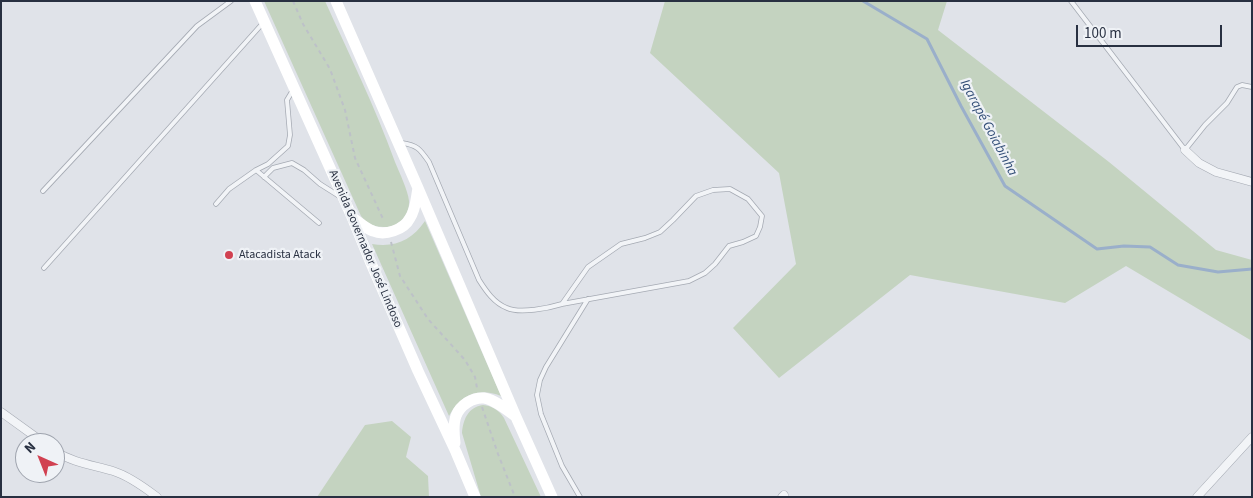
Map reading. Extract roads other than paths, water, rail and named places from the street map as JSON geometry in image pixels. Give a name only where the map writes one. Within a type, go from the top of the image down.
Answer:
[{"type":"main road","name":"Avenida Governador José Lindoso","points":[[255,1],[475,497]]},
{"type":"main road","points":[[336,1],[552,497]]},
{"type":"main road","points":[[352,217],[374,232],[389,232],[399,229],[410,219],[415,207],[418,188]]},
{"type":"main road","points":[[456,452],[454,430],[456,415],[463,405],[472,399],[484,398],[495,402],[516,417]]},
{"type":"street","points":[[1185,150],[1199,163],[1216,172],[1252,182]]},
{"type":"street","points":[[1,412],[30,433]]},
{"type":"street","points":[[1197,497],[1252,437]]},
{"type":"street","points":[[65,457],[74,462],[116,472],[136,482],[157,497]]},
{"type":"lane","points":[[43,191],[198,26],[231,1]]},
{"type":"lane","points":[[1071,1],[1185,150],[1205,125],[1227,103],[1237,87],[1242,85],[1252,87]]},
{"type":"lane","points":[[44,268],[264,21]]},
{"type":"lane","points":[[216,204],[229,189],[268,164],[288,146],[290,135],[287,100],[294,88]]},
{"type":"lane","points":[[398,142],[413,145],[422,151],[479,280],[487,293],[508,309],[530,310],[547,308],[689,281],[705,273],[729,246],[756,236],[760,228],[762,216],[748,199],[730,190],[713,190],[696,196],[660,232],[621,244],[588,267],[562,304]]},
{"type":"lane","points":[[264,177],[273,168],[292,163],[344,199]]},
{"type":"lane","points":[[256,170],[319,223]]},
{"type":"lane","points":[[580,497],[562,466],[541,414],[537,395],[540,380],[546,367],[588,299]]},
{"type":"waterway","name":"Igarapé Goiabinha","points":[[863,1],[927,39],[1005,186],[1097,249],[1124,246],[1150,247],[1178,265],[1218,272],[1252,269]]},
{"type":"place","name":"Atacadista Atack","points":[[229,255]]}]
